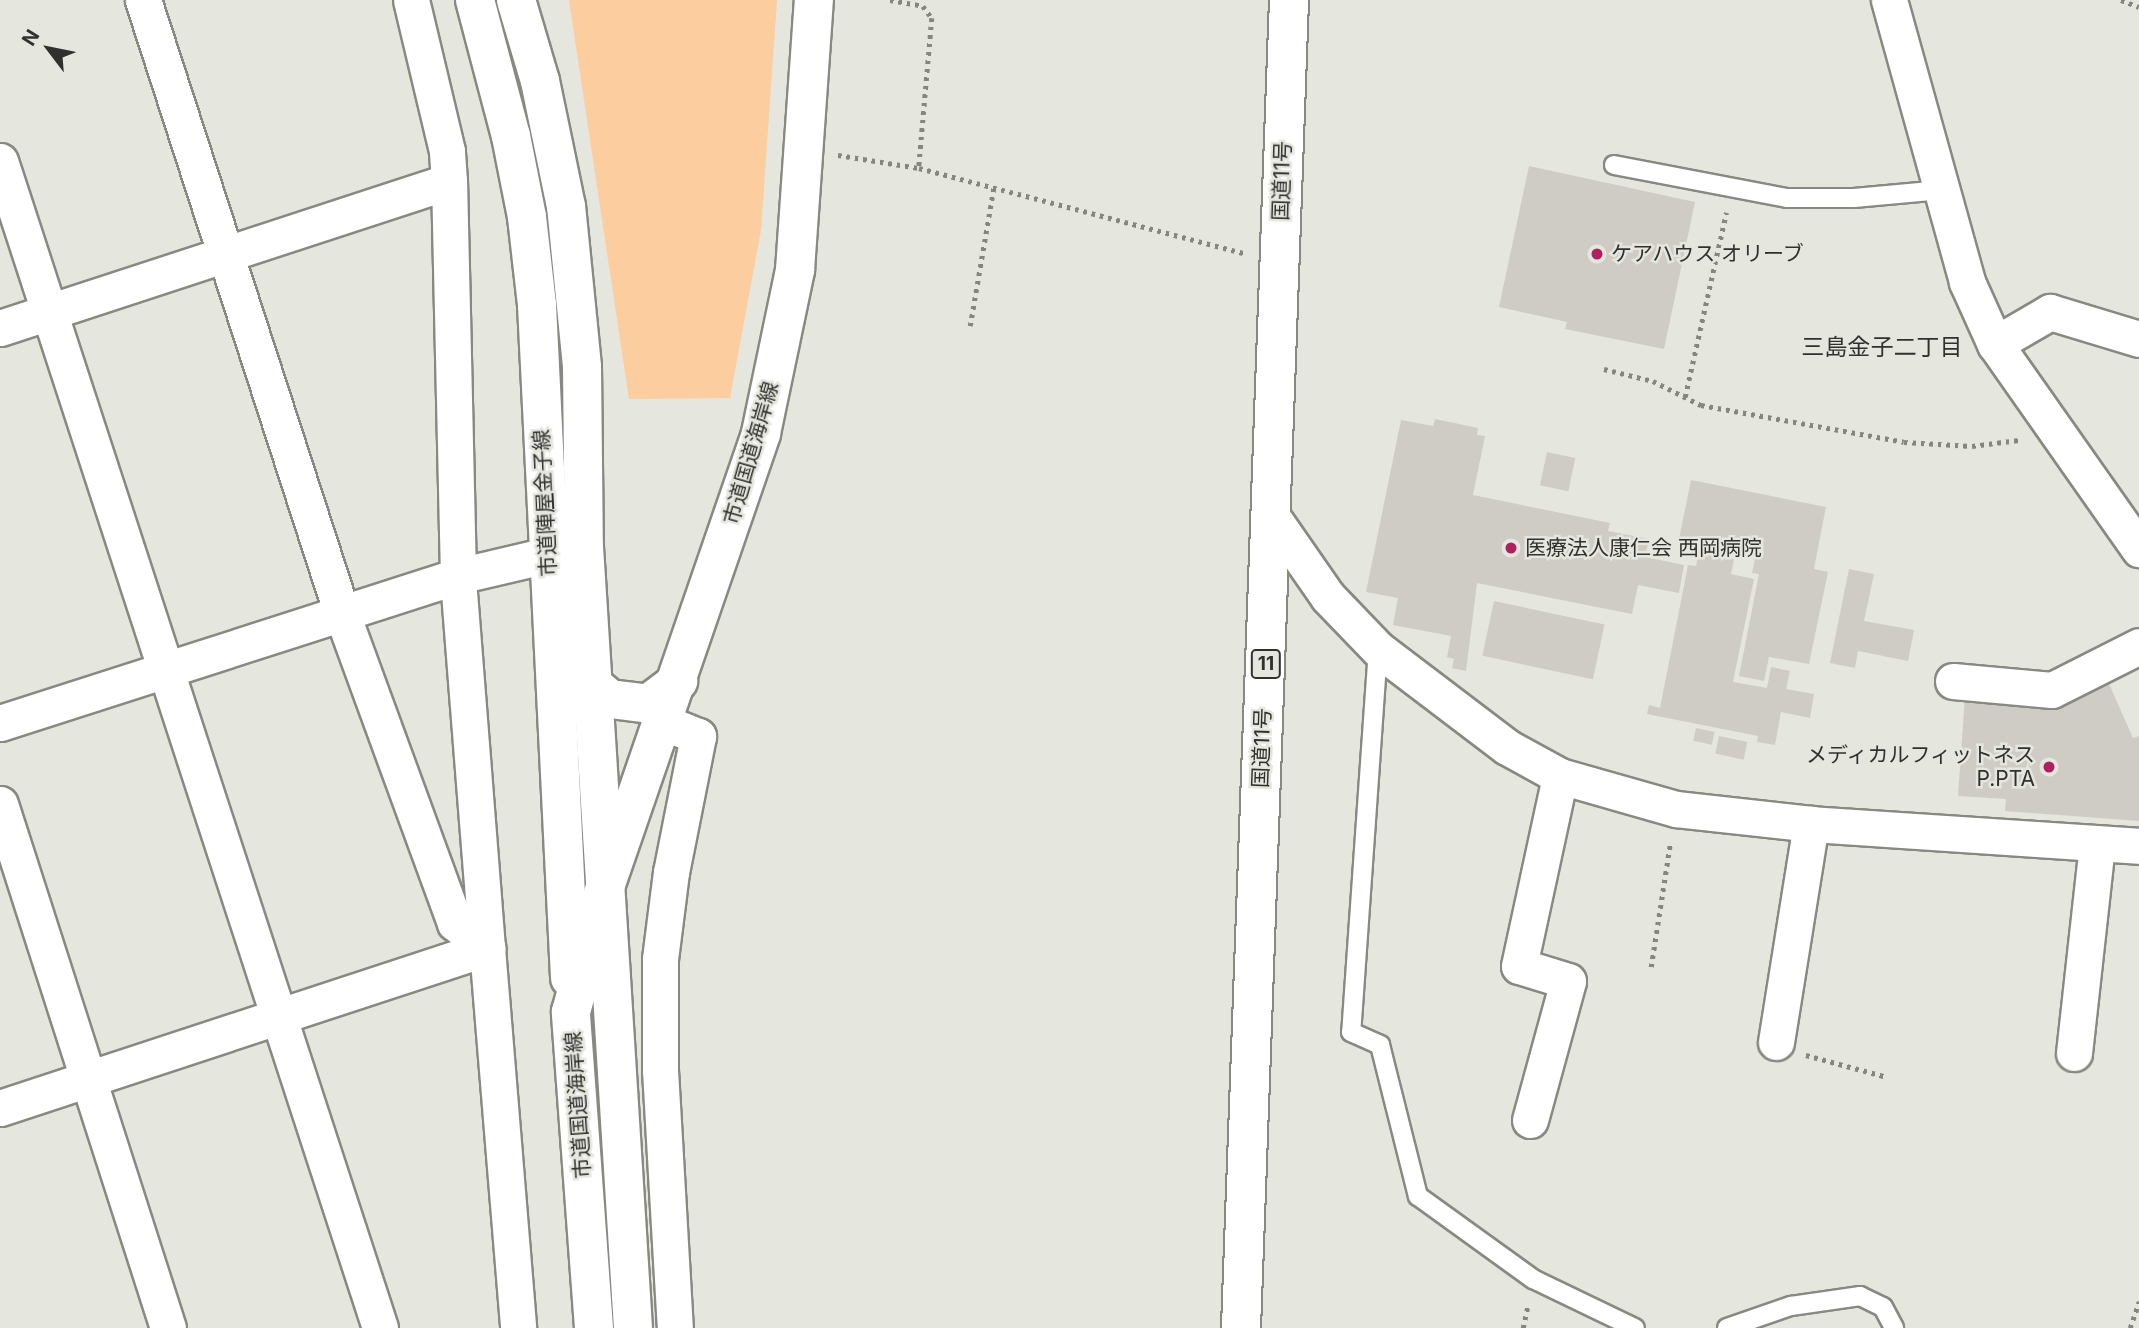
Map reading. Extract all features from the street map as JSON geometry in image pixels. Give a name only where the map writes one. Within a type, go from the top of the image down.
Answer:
[{"type":"main road","name":"市道陣屋金子線","points":[[475,0],[527,217],[537,305],[546,554],[571,1012]]},
{"type":"main road","name":"市道陣屋金子線","points":[[516,0],[540,81],[566,206],[582,367],[584,547],[605,887]]},
{"type":"main road","name":"市道国道海岸線","points":[[594,1328],[571,1012],[605,887],[761,433],[795,270],[806,150],[814,0]]},
{"type":"main road","name":"国道11号","points":[[1239,1321],[1289,0]]},
{"type":"main road","points":[[592,684],[610,699],[648,704],[678,681]]},
{"type":"main road","name":"市道国道海岸線","points":[[605,887],[634,1328]]},
{"type":"street","points":[[143,0],[342,614],[455,923],[487,948]]},
{"type":"street","points":[[411,0],[447,151],[458,576],[518,1328]]},
{"type":"street","points":[[1889,0],[1968,282],[1995,344],[2139,549]]},
{"type":"street","points":[[0,160],[380,1328]]},
{"type":"street","points":[[0,328],[449,181]]},
{"type":"street","points":[[1995,344],[2050,312],[2139,339]]},
{"type":"street","points":[[1271,515],[1328,597],[1378,649],[1507,747],[1560,776],[1676,809],[1811,824],[2139,846]]},
{"type":"street","points":[[0,723],[166,672],[458,576],[584,547]]},
{"type":"street","points":[[1953,681],[2052,690],[2139,646]]},
{"type":"street","points":[[663,722],[698,736],[671,872],[660,959],[660,1083],[675,1328]]},
{"type":"street","points":[[1530,1120],[1568,981],[1519,966],[1560,776]]},
{"type":"street","points":[[0,804],[168,1328]]},
{"type":"street","points":[[1776,1042],[1811,824]]},
{"type":"street","points":[[2074,1053],[2097,843]]},
{"type":"street","points":[[0,1108],[487,948]]},
{"type":"lane","points":[[1614,165],[1787,198],[1854,198],[1942,190]]},
{"type":"lane","points":[[1378,649],[1351,1032],[1380,1045],[1418,1196],[1533,1279],[1636,1328]]},
{"type":"lane","points":[[1727,1328],[1791,1306],[1860,1296],[1883,1307],[1894,1328]]},
{"type":"path","points":[[890,0],[923,6],[932,18],[919,168]]},
{"type":"path","points":[[2121,0],[2139,7]]},
{"type":"path","points":[[806,150],[919,168],[1280,262]]},
{"type":"path","points":[[970,326],[994,186]]},
{"type":"path","points":[[1685,397],[1731,189]]},
{"type":"path","points":[[1604,369],[1653,381],[1701,405],[1904,442],[1972,446],[2016,441],[2049,420]]},
{"type":"path","points":[[1651,967],[1676,809]]},
{"type":"path","points":[[1776,1042],[1814,1058],[1888,1077]]},
{"type":"path","points":[[2130,1328],[2139,1302]]},
{"type":"shaded area","points":[[569,0],[777,0],[761,230],[730,398],[629,399]]},
{"type":"building","name":"ケアハウス オリーブ","points":[[1529,166],[1695,202],[1664,349],[1565,329],[1567,322],[1499,307]]},
{"type":"building","name":"医療法人康仁会 西岡病院","points":[[1435,419],[1478,428],[1477,435],[1485,436],[1473,495],[1610,523],[1608,531],[1649,539],[1645,557],[1684,565],[1679,593],[1638,585],[1632,614],[1477,583],[1466,671],[1452,668],[1454,659],[1447,657],[1451,636],[1393,625],[1398,598],[1366,592],[1401,420],[1433,426]]},
{"type":"building","points":[[1547,452],[1575,458],[1568,491],[1540,485]]},
{"type":"building","points":[[1691,480],[1826,507],[1814,569],[1828,572],[1809,664],[1769,657],[1764,681],[1739,676],[1759,574],[1752,573],[1756,554],[1679,539]]},
{"type":"building","points":[[1699,552],[1734,559],[1731,574],[1754,579],[1733,682],[1767,688],[1771,667],[1790,671],[1786,689],[1814,694],[1810,718],[1781,712],[1775,745],[1757,742],[1758,736],[1647,714],[1649,705],[1660,708],[1688,565],[1696,566]]},
{"type":"building","points":[[1849,569],[1874,574],[1864,621],[1914,630],[1908,661],[1858,651],[1855,668],[1830,663]]},
{"type":"building","points":[[1494,601],[1605,624],[1593,679],[1482,656]]},
{"type":"building","name":"メディカルフィットネス P.PTA","points":[[2106,677],[2133,738],[2139,736],[2139,821],[2005,811],[2006,799],[1958,796],[1965,696]]},
{"type":"building","points":[[1696,728],[1715,732],[1712,745],[1693,741]]},
{"type":"building","points":[[1719,736],[1747,742],[1744,760],[1715,754]]},
{"type":"place","name":"ケアハウス オリーブ","points":[[1597,254]]},
{"type":"place","name":"医療法人康仁会 西岡病院","points":[[1511,548]]},
{"type":"place","name":"メディカルフィットネス P.PTA","points":[[2049,767]]},
{"type":"district","name":"三島金子二丁目","points":[[1882,347]]}]
